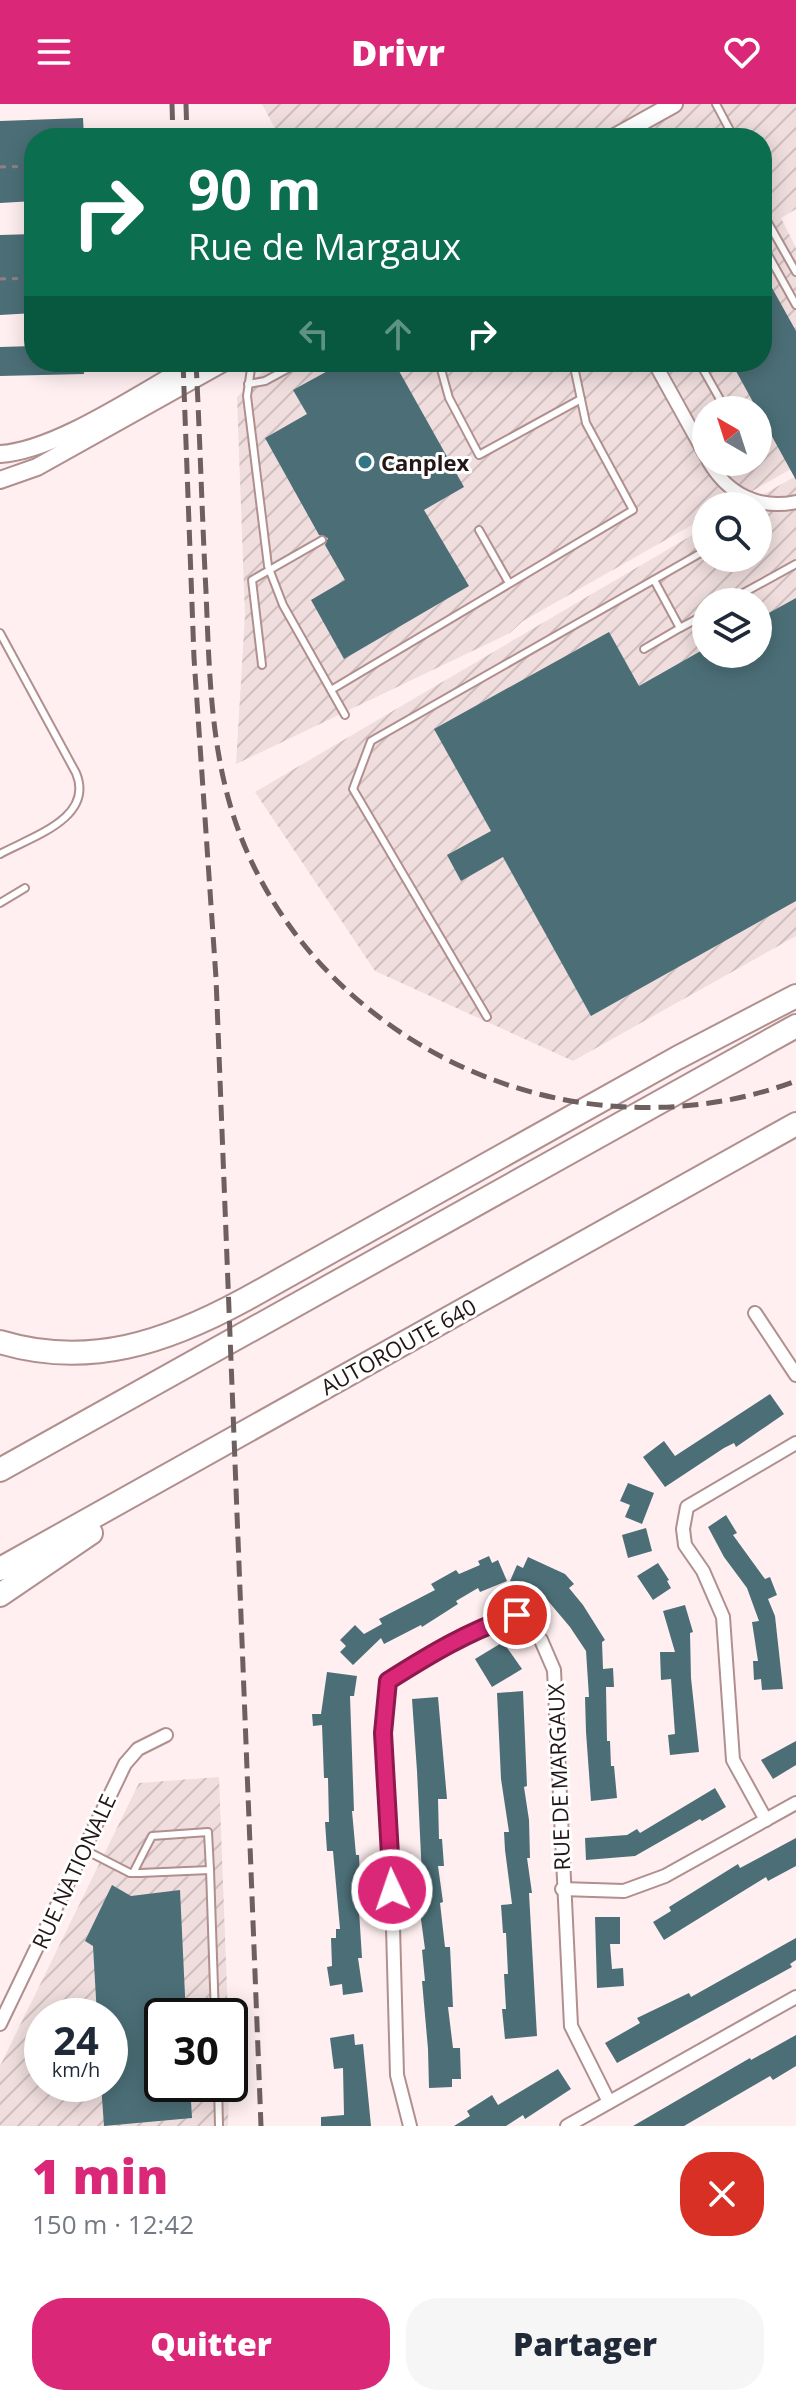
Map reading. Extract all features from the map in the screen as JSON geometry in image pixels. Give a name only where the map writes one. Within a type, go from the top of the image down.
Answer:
[{"type":"highway","points":[[0,1342],[40,1350],[89,1352],[146,1344],[182,1331],[246,1299],[677,1058],[796,996]]},
{"type":"highway","points":[[0,1470],[796,1026]]},
{"type":"highway","name":"AUTOROUTE 640","points":[[0,1569],[796,1124]]},
{"type":"highway","points":[[0,1595],[207,1453]]},
{"type":"street","points":[[631,128],[674,104]]},
{"type":"street","points":[[0,454],[51,441],[178,372]]},
{"type":"street","points":[[0,480],[46,463],[207,372]]},
{"type":"street","points":[[660,372],[692,431]]},
{"type":"street","points":[[719,476],[737,492]]},
{"type":"street","points":[[772,504],[796,502]]},
{"type":"street","points":[[755,1313],[796,1375]]},
{"type":"street","points":[[766,1820],[733,1760],[723,1617],[703,1571],[685,1545],[683,1529],[687,1507],[796,1443]]},
{"type":"street","name":"RUE DE MARGAUX","points":[[410,2126],[397,2075],[383,1733],[388,1681],[432,1653],[488,1624],[517,1615],[541,1640],[554,1670],[562,1889],[571,2026],[609,2102]]},
{"type":"street","name":"RUE NATIONALE","points":[[0,2024],[115,1782],[132,1755],[166,1735]]},
{"type":"street","points":[[562,1889],[624,1891],[665,1876],[796,1803]]},
{"type":"street","points":[[567,2126],[796,1997]]},
{"type":"lane","points":[[716,104],[729,128]]},
{"type":"lane","points":[[772,230],[796,272]]},
{"type":"lane","points":[[772,262],[796,305]]},
{"type":"lane","points":[[250,372],[247,396],[269,570],[283,605],[345,715]]},
{"type":"lane","points":[[248,384],[265,381],[282,372]]},
{"type":"lane","points":[[442,372],[449,398],[479,455],[581,399]]},
{"type":"lane","points":[[331,690],[633,510],[586,423],[575,372]]},
{"type":"lane","points":[[705,372],[718,396]]},
{"type":"lane","points":[[479,530],[509,583]]},
{"type":"lane","points":[[262,665],[252,580],[322,540]]},
{"type":"lane","points":[[487,1017],[353,789],[371,741],[692,558]]},
{"type":"lane","points":[[752,588],[796,564]]},
{"type":"lane","points":[[654,580],[680,628]]},
{"type":"lane","points":[[644,649],[692,622]]},
{"type":"lane","points":[[0,633],[76,773],[80,788],[77,804],[67,817],[0,854]]},
{"type":"lane","points":[[0,903],[25,888]]},
{"type":"lane","points":[[133,1873],[152,1836],[208,1832],[214,1998]]},
{"type":"lane","points":[[83,1849],[123,1871],[133,1873],[210,1870]]},
{"type":"lane","points":[[218,2102],[219,2126]]},
{"type":"path","points":[[0,167],[24,166]]},
{"type":"path","points":[[0,279],[24,278]]},
{"type":"shaded area","points":[[262,104],[796,104],[796,209],[781,218],[796,248],[796,466],[750,492],[692,492],[692,525],[523,621],[510,633],[236,764],[245,615],[237,397],[263,372],[772,372],[772,128],[275,128]]},
{"type":"shaded area","points":[[796,476],[796,936],[573,1061],[375,971],[255,792],[692,535],[692,572],[772,572],[772,492],[768,492]]},
{"type":"shaded area","points":[[219,1777],[227,1998],[144,1998],[144,2102],[229,2102],[228,2126],[0,2126],[0,2066],[24,2017],[24,2102],[128,2102],[128,1998],[33,1998],[139,1783]]},
{"type":"building","points":[[83,118],[84,128],[24,128],[24,202],[0,203],[0,121]]},
{"type":"building","points":[[24,234],[24,314],[0,315],[0,235]]},
{"type":"building","points":[[772,288],[796,331],[796,480],[772,436],[772,396],[750,396],[737,372],[772,372]]},
{"type":"building","points":[[24,346],[24,372],[84,374],[0,376],[0,347]]},
{"type":"building","name":"Canplex","points":[[326,372],[400,372],[464,487],[424,510],[469,586],[344,659],[311,600],[345,580],[325,545],[328,538],[319,535],[265,438],[307,414],[293,390]]},
{"type":"building","points":[[796,598],[796,901],[591,1016],[503,857],[461,881],[447,855],[491,831],[434,729],[609,632],[639,686],[692,656],[692,668],[772,668],[772,611]]},
{"type":"building","points":[[770,1394],[784,1414],[736,1447],[734,1443],[724,1448],[665,1487],[643,1457],[664,1441],[675,1456]]},
{"type":"building","points":[[628,1483],[654,1493],[642,1524],[625,1517],[630,1505],[620,1501]]},
{"type":"building","points":[[726,1515],[737,1533],[733,1535],[765,1579],[770,1577],[777,1595],[768,1599],[775,1616],[783,1689],[762,1690],[761,1679],[754,1680],[753,1661],[758,1661],[752,1622],[759,1621],[747,1588],[724,1557],[708,1527]]},
{"type":"building","points":[[646,1528],[652,1551],[628,1558],[622,1535]]},
{"type":"building","points":[[489,1556],[492,1563],[498,1560],[507,1581],[480,1592],[478,1588],[422,1627],[384,1644],[381,1638],[353,1665],[340,1652],[346,1646],[340,1640],[355,1625],[364,1634],[382,1624],[379,1619],[435,1590],[431,1584],[456,1570],[459,1574],[480,1565],[478,1561]]},
{"type":"building","points":[[528,1557],[565,1574],[574,1584],[569,1588],[605,1640],[602,1642],[603,1669],[613,1668],[614,1687],[606,1687],[607,1741],[610,1741],[617,1798],[591,1801],[586,1732],[585,1697],[589,1697],[586,1651],[543,1595],[510,1581],[517,1565],[523,1568]]},
{"type":"building","points":[[658,1563],[671,1588],[653,1600],[637,1576]]},
{"type":"building","points":[[685,1605],[693,1632],[690,1633],[691,1678],[699,1752],[670,1755],[668,1735],[675,1734],[671,1679],[661,1680],[660,1652],[675,1652],[663,1611]]},
{"type":"building","points":[[503,1642],[522,1669],[492,1687],[475,1659]]},
{"type":"building","points":[[327,1672],[357,1676],[354,1696],[350,1696],[352,1811],[356,1855],[359,1855],[360,1879],[357,1879],[362,1958],[358,1958],[363,1992],[343,1995],[342,1984],[330,1986],[327,1967],[332,1966],[331,1938],[336,1938],[336,1929],[340,1929],[333,1851],[327,1851],[328,1778],[324,1778],[322,1725],[313,1726],[312,1714],[321,1714]]},
{"type":"building","points":[[523,1691],[527,1786],[524,1787],[529,1820],[530,1858],[527,1858],[532,1893],[529,1893],[537,2036],[505,2039],[502,2009],[506,2009],[504,1974],[508,1974],[501,1905],[512,1904],[505,1850],[504,1832],[509,1832],[501,1779],[497,1693]]},
{"type":"building","points":[[438,1697],[447,1799],[438,1799],[439,1839],[442,1839],[444,1866],[438,1866],[443,1902],[440,1903],[445,1947],[450,1947],[453,2007],[448,2007],[453,2048],[460,2048],[461,2079],[452,2079],[452,2087],[429,2088],[412,1699]]},
{"type":"building","points":[[796,1741],[796,1765],[773,1779],[761,1760]]},
{"type":"building","points":[[715,1788],[726,1807],[702,1821],[700,1819],[635,1856],[586,1860],[585,1838],[627,1835],[637,1829],[640,1833]]},
{"type":"building","points":[[796,1838],[796,1866],[768,1881],[766,1877],[664,1940],[653,1922],[671,1911],[669,1907],[738,1864],[740,1868]]},
{"type":"building","points":[[112,1885],[131,1896],[180,1890],[185,1998],[144,1998],[144,2102],[191,2102],[192,2118],[104,2126],[102,2102],[128,2102],[128,1998],[96,1998],[93,1946],[85,1941]]},
{"type":"building","points":[[595,1917],[620,1917],[620,1944],[610,1944],[612,1969],[623,1968],[624,1986],[597,1988]]},
{"type":"building","points":[[796,1938],[796,1960],[790,1964],[792,1967],[617,2063],[605,2043],[640,2023],[637,2018],[689,1993],[691,1997]]},
{"type":"building","points":[[354,2034],[355,2045],[363,2044],[371,2126],[321,2126],[321,2117],[344,2115],[343,2068],[334,2069],[330,2038]]},
{"type":"building","points":[[796,2035],[796,2066],[773,2080],[770,2076],[684,2126],[633,2126],[750,2058]]},
{"type":"building","points":[[558,2069],[571,2089],[525,2119],[523,2115],[506,2126],[454,2126],[470,2116],[467,2111],[492,2095],[498,2105]]},
{"type":"railway","points":[[172,104],[173,128]]},
{"type":"railway","points":[[186,104],[187,128]]},
{"type":"railway","points":[[183,372],[194,658],[216,978],[261,2126]]},
{"type":"railway","points":[[196,372],[210,671],[214,723],[223,775],[246,848],[268,893],[296,934],[328,972],[365,1006],[405,1035],[448,1060],[531,1092],[606,1106],[645,1108],[722,1101],[796,1081]]},
{"type":"place","name":"Canplex","points":[[365,462]]},
{"type":"route","points":[[392,1890],[383,1733],[388,1681],[432,1653],[488,1624],[517,1615]]}]
